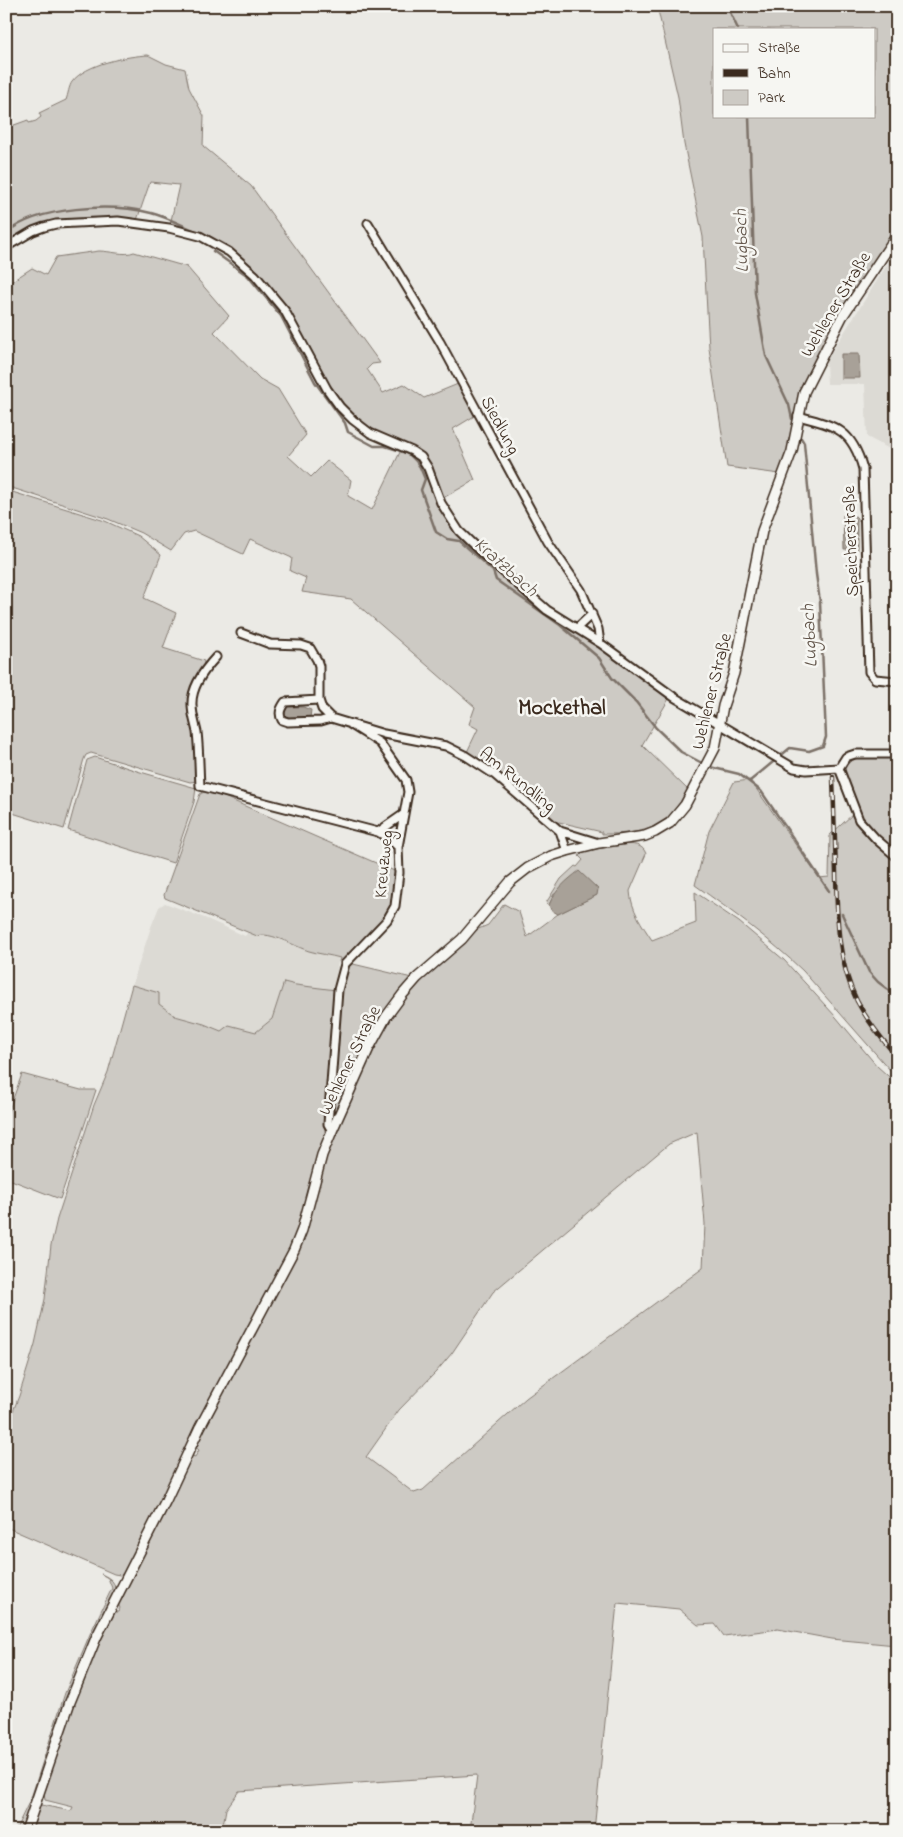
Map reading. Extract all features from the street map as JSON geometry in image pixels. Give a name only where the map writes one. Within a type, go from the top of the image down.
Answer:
[{"type":"street","points":[[6,248],[33,231],[56,224],[118,221],[169,228],[200,236],[229,252],[255,275],[285,311],[327,389],[340,407],[370,433],[412,450],[420,457],[428,468],[441,503],[459,531],[532,598],[547,610],[600,643],[669,693],[794,768],[806,770],[839,768]]},
{"type":"street","name":"Siedlung","points":[[368,223],[440,342],[548,542],[581,590],[598,629],[600,643]]},
{"type":"street","name":"Wehlener Straße","points":[[26,1831],[70,1702],[96,1638],[166,1500],[200,1427],[294,1250],[302,1230],[322,1155],[369,1048],[386,1017],[418,978],[462,940],[510,882],[539,861],[566,851],[599,843],[645,836],[670,823],[685,805],[709,761],[715,748],[723,706],[734,674],[762,531],[792,451],[804,392],[842,317],[897,234]]},
{"type":"street","name":"Speicherstraße","points":[[798,416],[839,429],[849,437],[859,455],[864,478],[869,672],[875,679],[897,681]]},
{"type":"street","points":[[577,628],[592,614]]},
{"type":"street","points":[[241,634],[270,644],[310,648],[319,666],[322,708],[331,718]]},
{"type":"street","points":[[216,657],[194,688],[192,696],[197,732],[200,786],[378,832],[391,840],[398,848]]},
{"type":"street","name":"Am Rundling","points":[[320,700],[285,702],[280,710],[280,718],[288,722],[321,721],[331,718],[384,734],[446,746],[466,756],[495,776],[560,831],[599,843]]},
{"type":"street","name":"Kreuzweg","points":[[332,1131],[328,1124],[338,990],[345,964],[387,920],[395,906],[399,873],[398,848],[408,792],[406,780],[380,743],[350,724]]},
{"type":"street","points":[[839,768],[846,757],[854,754],[897,754]]},
{"type":"street","points":[[839,768],[859,820],[876,839],[897,857]]},
{"type":"street","points":[[378,832],[404,814]]},
{"type":"street","points":[[560,831],[566,851]]},
{"type":"shaded area","points":[[897,249],[897,453],[867,437],[865,384],[827,384],[826,361]]},
{"type":"shaded area","points":[[841,354],[859,354],[860,378],[841,378]]},
{"type":"shaded area","points":[[843,515],[854,515],[857,518],[857,550],[844,550]]},
{"type":"shaded area","points":[[287,707],[303,707],[311,710],[310,718],[288,719],[284,714]]},
{"type":"shaded area","points":[[579,871],[598,889],[597,895],[558,914],[551,910],[549,905],[558,890]]},
{"type":"shaded area","points":[[165,903],[245,936],[248,932],[257,936],[273,937],[309,951],[340,958],[337,966],[341,968],[336,990],[284,982],[272,1019],[256,1032],[229,1025],[221,1031],[175,1016],[159,1004],[159,993],[132,985],[159,907]]},
{"type":"green space","points":[[657,6],[897,6],[897,226],[832,326],[830,323],[828,325],[829,332],[800,391],[788,451],[780,474],[727,467],[709,348],[703,237],[684,144],[678,97]]},
{"type":"green space","points":[[148,55],[166,64],[185,69],[189,88],[204,116],[203,146],[251,186],[380,363],[372,364],[367,369],[383,393],[404,384],[424,398],[458,384],[476,415],[453,429],[475,480],[443,498],[431,466],[422,454],[403,443],[372,432],[342,406],[329,388],[287,310],[258,275],[231,250],[205,235],[170,225],[179,185],[150,182],[136,223],[56,224],[6,247],[6,128],[28,120],[29,123],[36,121],[41,117],[39,113],[66,100],[72,82],[86,70],[118,59]]},
{"type":"green space","points":[[99,251],[134,252],[187,267],[229,316],[214,332],[260,379],[278,389],[306,435],[288,456],[311,477],[327,461],[351,480],[348,496],[372,510],[402,448],[419,459],[458,532],[499,573],[544,610],[670,697],[642,745],[688,790],[672,813],[657,825],[640,831],[621,834],[602,834],[602,832],[559,822],[556,824],[502,777],[467,752],[478,729],[469,724],[475,707],[351,599],[302,592],[306,578],[290,571],[292,558],[250,539],[243,554],[194,531],[184,534],[171,551],[141,533],[108,519],[6,486],[6,285],[32,268],[46,275],[56,257]]},
{"type":"green space","points":[[6,490],[105,521],[138,536],[161,555],[144,598],[176,613],[163,648],[204,661],[203,668],[193,687],[197,781],[190,782],[91,753],[86,755],[84,759],[64,829],[6,811]]},
{"type":"green space","points":[[95,757],[196,788],[194,802],[173,863],[68,830],[87,760]]},
{"type":"green space","points":[[897,757],[897,853],[862,821],[845,776],[846,767],[850,762],[857,758]]},
{"type":"green space","points":[[750,780],[819,878],[829,877],[830,835],[853,814],[865,832],[897,860],[897,1078],[803,971],[764,937],[695,885],[709,831],[734,782]]},
{"type":"green space","points":[[208,790],[399,873],[390,914],[345,964],[339,962],[340,958],[309,951],[276,937],[257,936],[165,898],[164,895],[200,794]]},
{"type":"green space","points":[[628,844],[641,847],[646,854],[630,891],[635,910],[652,940],[696,923],[695,892],[739,922],[784,960],[877,1066],[897,1084],[897,1649],[896,1645],[832,1639],[778,1629],[724,1636],[715,1624],[698,1625],[679,1609],[617,1603],[594,1831],[470,1831],[477,1775],[239,1791],[226,1809],[222,1831],[30,1831],[41,1805],[71,1811],[73,1807],[45,1800],[44,1792],[73,1703],[112,1612],[118,1612],[120,1608],[117,1602],[190,1455],[195,1457],[199,1450],[194,1446],[287,1272],[326,1156],[370,1052],[389,1019],[421,978],[476,930],[488,925],[504,904],[519,912],[527,937],[558,914],[597,895],[554,894],[549,905],[546,903],[561,879],[583,860],[579,856],[583,851]],"holes":[[[697,1132],[705,1224],[703,1268],[526,1398],[423,1490],[414,1493],[366,1457],[399,1410],[452,1353],[493,1292],[669,1144]]]},
{"type":"green space","points":[[349,963],[412,978],[335,1117],[332,1116],[341,990]]},
{"type":"green space","points":[[284,982],[336,990],[328,1097],[323,1115],[325,1140],[304,1214],[291,1249],[125,1573],[120,1575],[114,1574],[6,1527],[6,1429],[19,1396],[35,1344],[45,1299],[51,1245],[57,1219],[94,1105],[108,1072],[132,985],[159,993],[159,1004],[175,1016],[221,1031],[229,1025],[256,1032],[272,1019]]},
{"type":"green space","points":[[22,1074],[81,1090],[96,1090],[60,1199],[6,1178],[6,1118]]},
{"type":"green space","points":[[101,1574],[107,1577],[114,1583],[114,1593],[89,1644],[28,1820],[22,1824],[20,1831],[15,1831],[31,1798],[65,1693],[112,1588],[108,1578]]},
{"type":"waterway","name":"Lugbach","points":[[727,6],[738,28]]},
{"type":"waterway","name":"Lugbach","points":[[749,118],[755,293],[766,356],[789,405],[792,419]]},
{"type":"waterway","name":"Kratzbach","points":[[6,233],[20,224],[37,217],[56,212],[96,208],[116,208],[151,213],[198,232]]},
{"type":"waterway","name":"Kratzbach","points":[[213,251],[248,276],[281,316],[315,382],[345,423],[348,432],[374,446],[385,446],[401,451],[410,455],[416,461],[425,479],[421,490],[436,532],[447,539],[459,541],[493,571],[496,580],[560,625],[599,658],[612,678],[636,702],[656,728],[681,752],[702,763]]},
{"type":"waterway","name":"Lugbach","points":[[750,781],[790,748],[809,751],[823,746],[826,737],[820,602],[804,443],[801,438]]},
{"type":"waterway","name":"Kratzbach","points":[[710,767],[739,774],[761,791],[829,891]]},
{"type":"waterway","name":"Kratzbach","points":[[842,914],[869,972],[890,991],[897,1001]]},
{"type":"railway","points":[[833,777],[837,906],[839,938],[845,970],[861,1009],[897,1057]]},
{"type":"district","name":"Mockethal","points":[[562,706]]}]
